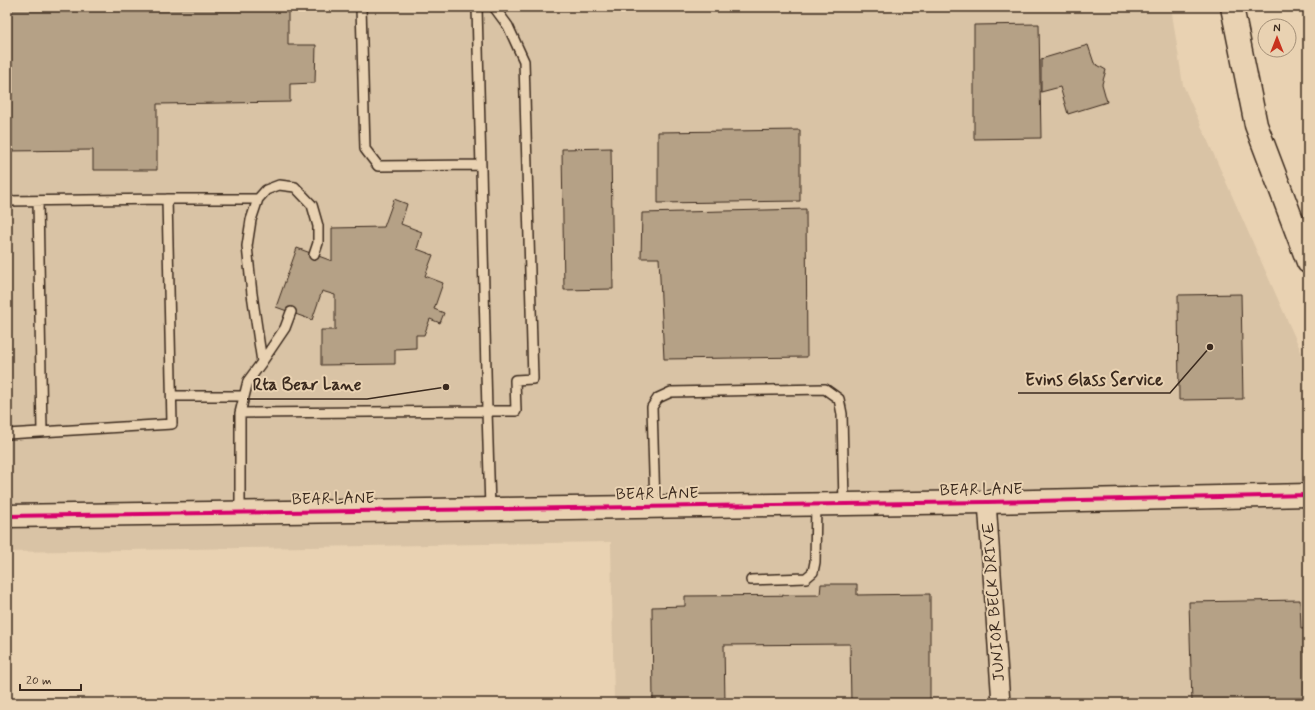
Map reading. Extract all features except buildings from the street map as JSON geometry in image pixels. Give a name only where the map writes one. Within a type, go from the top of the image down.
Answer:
[{"type":"street","points":[[1232,7],[1256,125],[1308,262]]},
{"type":"street","name":"BEAR LANE","points":[[7,516],[987,502],[1308,495]]},
{"type":"street","name":"JUNIOR BECK DRIVE","points":[[987,502],[1001,703]]},
{"type":"lane","points":[[361,7],[365,149],[378,166],[481,165]]},
{"type":"lane","points":[[477,7],[490,508]]},
{"type":"lane","points":[[240,413],[516,411],[515,380],[533,379],[524,61],[508,26],[494,7]]},
{"type":"lane","points":[[262,362],[247,246],[251,220],[258,199],[266,190],[279,185],[295,187],[312,205],[318,226],[318,243],[314,254]]},
{"type":"lane","points":[[7,434],[172,424],[167,199]]},
{"type":"lane","points":[[7,202],[258,199]]},
{"type":"lane","points":[[38,201],[42,432]]},
{"type":"lane","points":[[240,512],[240,413],[244,396],[248,381],[285,328],[291,312]]},
{"type":"lane","points":[[656,506],[652,407],[658,398],[670,392],[825,389],[839,399],[842,414],[844,504]]},
{"type":"lane","points":[[172,396],[244,396]]},
{"type":"lane","points":[[751,580],[806,578],[813,572],[815,562],[816,504]]},
{"type":"shaded area","points":[[7,7],[1171,7],[1183,85],[1308,367],[1308,703],[614,703],[611,542],[7,552]]},
{"type":"cycle path","points":[[7,516],[987,502],[1308,495]]},
{"type":"place","name":"Evins Glass Service","points":[[1210,347]]},
{"type":"place","name":"Rta Bear Lane","points":[[446,387]]}]
